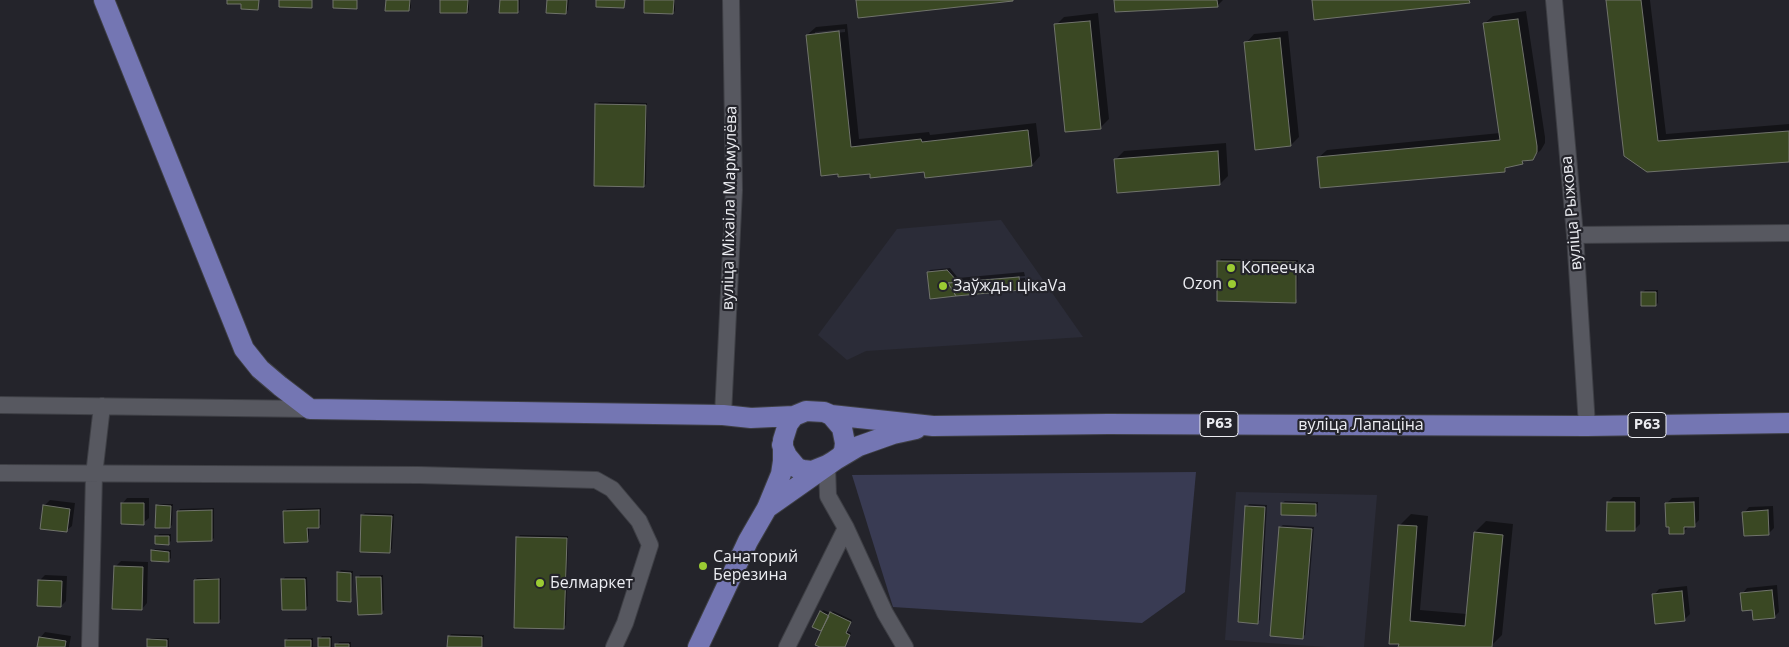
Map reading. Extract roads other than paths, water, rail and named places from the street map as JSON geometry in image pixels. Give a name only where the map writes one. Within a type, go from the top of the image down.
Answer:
[{"type":"main road","points":[[104,0],[244,349],[260,369],[310,409],[723,415],[751,418],[794,416]]},
{"type":"main road","name":"вуліца Лапаціна","points":[[698,647],[748,541],[767,508],[781,474],[785,432],[794,416],[806,411],[814,410],[832,416],[933,426],[1079,424],[1587,426],[1789,423]]},
{"type":"main road","name":"вуліца Лапаціна","points":[[767,508],[841,456],[846,444],[842,428],[832,416]]},
{"type":"main road","points":[[751,418],[772,433],[784,448]]},
{"type":"main road","name":"вуліца Лапаціна","points":[[784,448],[791,462],[803,470],[812,471],[827,465],[860,446],[893,434],[933,426]]},
{"type":"street","name":"вуліца Міхаіла Мармулёва","points":[[723,415],[734,190],[731,0]]},
{"type":"street","name":"вуліца Рыжова","points":[[1554,0],[1575,236],[1587,426]]},
{"type":"street","points":[[1575,236],[1789,233]]},
{"type":"street","points":[[0,404],[310,409]]},
{"type":"street","points":[[90,647],[94,475],[102,406]]},
{"type":"street","points":[[827,465],[828,496],[846,528],[885,613],[906,647]]},
{"type":"street","points":[[0,473],[94,475],[400,475],[596,480],[612,489],[639,521],[650,545],[625,623],[614,647]]},
{"type":"street","points":[[787,647],[846,528]]},
{"type":"place","name":"Копеечка","points":[[1231,268]]},
{"type":"place","name":"Ozon","points":[[1232,284]]},
{"type":"place","name":"Заўжды цікаVа","points":[[943,286]]},
{"type":"place","name":"Санаторий Березина","points":[[703,566]]},
{"type":"place","name":"Белмаркет","points":[[540,583]]}]
